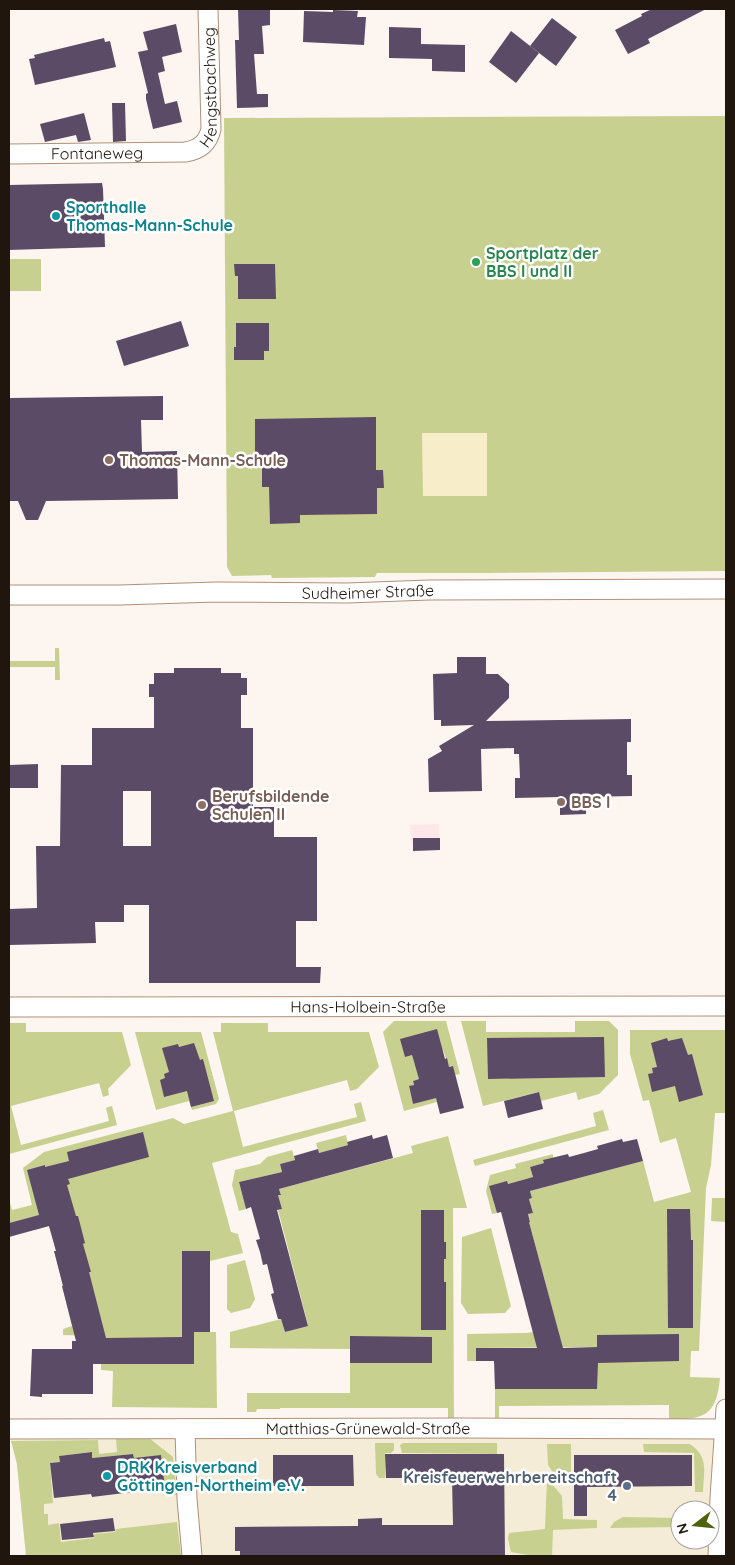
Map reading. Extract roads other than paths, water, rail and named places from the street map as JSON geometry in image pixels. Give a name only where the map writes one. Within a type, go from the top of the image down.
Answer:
[{"type":"street","name":"Hengstbachweg","points":[[185,152],[202,146],[209,136],[211,129],[208,9]]},
{"type":"street","name":"Fontaneweg","points":[[9,154],[185,152]]},
{"type":"street","name":"Sudheimer Straße","points":[[9,595],[726,589]]},
{"type":"street","name":"Hans-Holbein-Straße","points":[[9,1007],[726,1006]]},
{"type":"street","points":[[718,1556],[726,1409]]},
{"type":"street","name":"Matthias-Grünewald-Straße","points":[[9,1429],[726,1429]]},
{"type":"street","points":[[185,1429],[187,1499],[192,1556]]},
{"type":"place","name":"Sporthalle Thomas-Mann-Schule","points":[[56,216]]},
{"type":"place","name":"Sportplatz der BBS I und II","points":[[476,262]]},
{"type":"place","name":"Thomas-Mann-Schule","points":[[109,460]]},
{"type":"place","name":"BBS I","points":[[561,802]]},
{"type":"place","name":"Berufsbildende Schulen II","points":[[202,805]]},
{"type":"place","name":"DRK Kreisverband Göttingen-Northeim e.V.","points":[[107,1476]]},
{"type":"place","name":"Kreisfeuerwehrbereitschaft 4","points":[[627,1486]]}]
